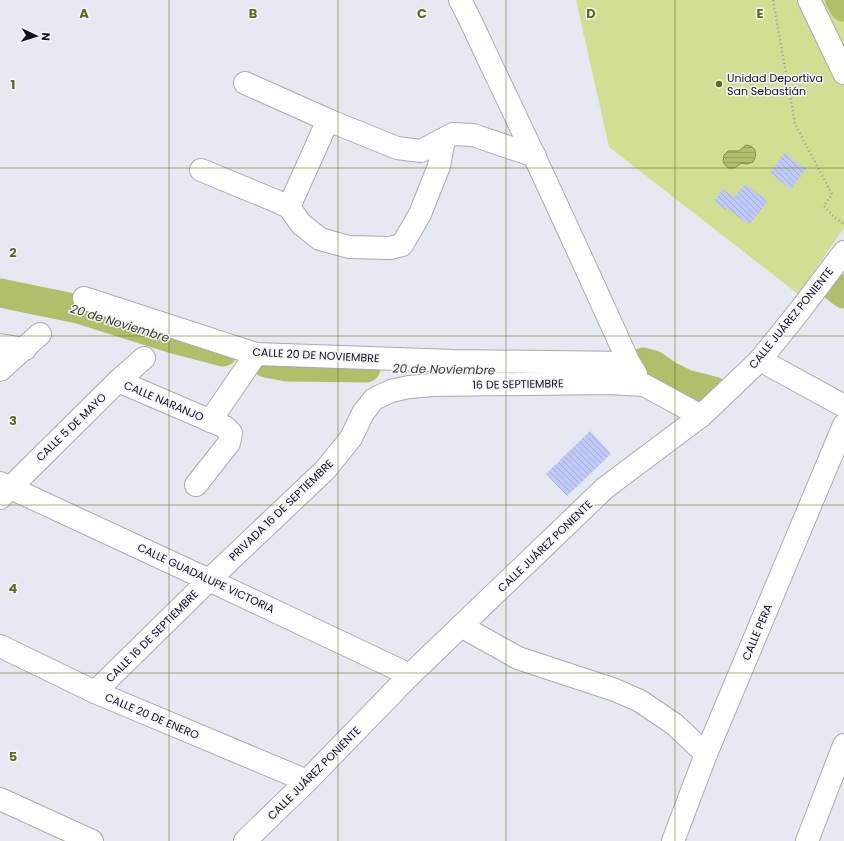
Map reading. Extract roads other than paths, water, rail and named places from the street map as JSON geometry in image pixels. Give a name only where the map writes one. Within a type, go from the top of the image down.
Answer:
[{"type":"street","points":[[460,0],[535,156],[629,363],[644,385]]},
{"type":"street","points":[[809,0],[844,73]]},
{"type":"street","points":[[245,83],[328,120],[397,148],[421,151],[453,134],[474,135],[535,156]]},
{"type":"street","points":[[289,207],[328,120]]},
{"type":"street","points":[[201,170],[289,207],[301,224],[320,239],[349,247],[390,248],[402,245],[420,214],[439,166],[444,139]]},
{"type":"street","name":"CALLE JUÁREZ PONIENTE","points":[[245,841],[307,781],[410,675],[605,488],[701,416],[760,360],[844,252]]},
{"type":"street","name":"CALLE 20 DE NOVIEMBRE","points":[[84,298],[256,354],[454,362],[629,363]]},
{"type":"street","points":[[0,370],[40,334]]},
{"type":"street","points":[[0,345],[25,349]]},
{"type":"street","name":"CALLE NARANJO","points":[[210,421],[256,354]]},
{"type":"street","name":"CALLE 5 DE MAYO","points":[[3,490],[144,358]]},
{"type":"street","points":[[760,360],[844,406]]},
{"type":"street","name":"CALLE NARANJO","points":[[118,381],[225,427],[231,433],[229,443],[196,484]]},
{"type":"street","name":"16 DE SEPTIEMBRE","points":[[351,438],[363,413],[374,399],[390,391],[409,386],[608,383],[644,385],[701,416]]},
{"type":"street","name":"CALLE PERA","points":[[673,841],[706,754],[844,425]]},
{"type":"street","name":"PRIVADA 16 DE SEPTIEMBRE","points":[[209,580],[325,470],[351,438]]},
{"type":"street","name":"CALLE GUADALUPE VICTORIA","points":[[3,490],[209,580],[410,675]]},
{"type":"street","name":"CALLE 16 DE SEPTIEMBRE","points":[[95,692],[209,580]]},
{"type":"street","points":[[461,626],[518,658],[616,690],[640,701],[674,724],[706,754]]},
{"type":"street","name":"CALLE 20 DE ENERO","points":[[0,646],[95,692],[307,781]]},
{"type":"street","points":[[807,841],[844,745]]},
{"type":"street","points":[[0,799],[92,841]]},
{"type":"waterway","points":[[840,0],[844,7]]},
{"type":"waterway","points":[[830,283],[844,294]]},
{"type":"waterway","name":"20 de Noviembre","points":[[0,293],[78,309],[173,339],[223,352]]},
{"type":"waterway","name":"20 de Noviembre","points":[[643,362],[654,365],[668,375],[686,384],[714,391]]},
{"type":"waterway","name":"20 de Noviembre","points":[[266,363],[287,367],[366,368]]},
{"type":"place","name":"Unidad Deportiva San Sebastián","points":[[719,84]]}]
